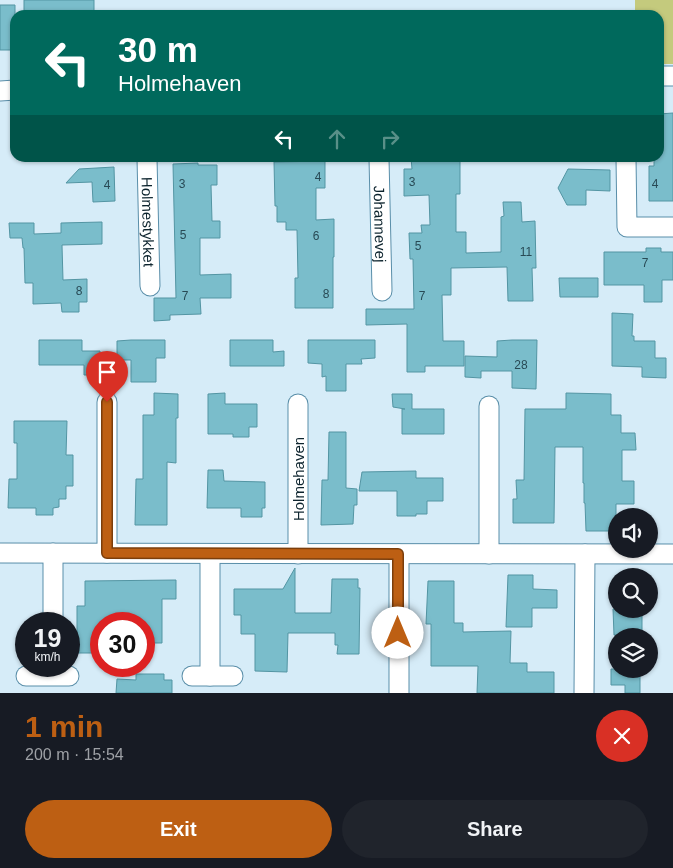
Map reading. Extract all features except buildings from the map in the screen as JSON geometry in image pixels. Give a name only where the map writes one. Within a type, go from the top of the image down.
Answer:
[{"type":"street","name":"Holmestykket","points":[[148,162],[150,286]]},
{"type":"street","name":"Johannevej","points":[[379,162],[382,291]]},
{"type":"street","points":[[626,162],[627,227],[673,227]]},
{"type":"street","points":[[107,402],[107,553]]},
{"type":"street","name":"Holmehaven","points":[[298,404],[298,554]]},
{"type":"street","points":[[489,406],[489,554]]},
{"type":"street","points":[[0,553],[673,554]]},
{"type":"street","points":[[53,553],[53,612]]},
{"type":"street","points":[[210,554],[201,676],[234,676]]},
{"type":"street","points":[[398,554],[398,693]]},
{"type":"street","points":[[584,554],[584,693]]},
{"type":"green space","points":[[635,0],[673,0],[673,64],[664,64],[664,10],[635,10]]},
{"type":"route","points":[[107,402],[107,553],[398,554],[398,633]]}]
